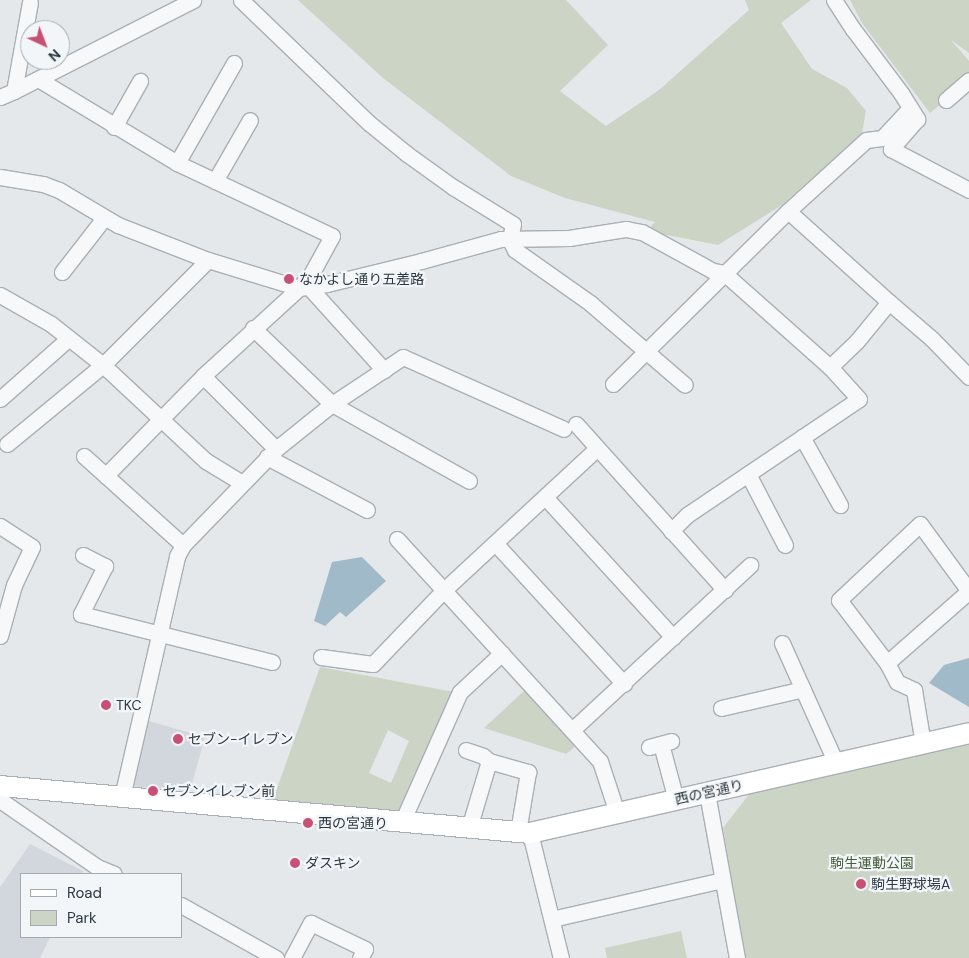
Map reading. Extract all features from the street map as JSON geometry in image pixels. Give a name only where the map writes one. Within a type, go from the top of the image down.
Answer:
[{"type":"street","points":[[7,94],[193,0]]},
{"type":"street","points":[[241,0],[369,123],[399,148],[453,187],[513,224],[510,240],[514,250],[590,303],[685,385]]},
{"type":"street","points":[[834,0],[910,108],[887,143]]},
{"type":"street","points":[[7,94],[30,2]]},
{"type":"street","points":[[177,163],[234,62]]},
{"type":"street","points":[[38,79],[114,127],[177,163],[332,236],[304,288],[253,328],[106,475]]},
{"type":"street","points":[[946,100],[969,80]]},
{"type":"street","points":[[114,127],[140,81]]},
{"type":"street","points":[[215,181],[250,120]]},
{"type":"street","points":[[613,384],[788,211],[866,140],[887,143],[969,190]]},
{"type":"street","points":[[0,177],[43,184],[59,190],[104,218],[208,260],[304,288],[421,262],[501,239],[569,238],[626,229],[642,232],[713,271],[724,273],[830,367],[859,399],[687,515],[671,531]]},
{"type":"street","points":[[788,211],[932,339],[968,375]]},
{"type":"street","points":[[62,272],[104,218]]},
{"type":"street","points":[[7,444],[103,365],[208,260]]},
{"type":"street","points":[[304,288],[384,370]]},
{"type":"street","points":[[0,295],[38,315],[69,338],[103,365],[206,461],[242,483]]},
{"type":"street","points":[[830,367],[857,341],[889,302]]},
{"type":"street","points":[[253,328],[332,404],[469,481]]},
{"type":"street","points":[[0,400],[69,338]]},
{"type":"street","points":[[122,797],[174,568],[183,546],[272,453],[332,404],[403,357],[570,427],[596,449],[724,590]]},
{"type":"street","points":[[204,376],[272,453],[367,510]]},
{"type":"street","points":[[802,437],[840,505]]},
{"type":"street","points":[[321,657],[373,664],[444,590],[596,449]]},
{"type":"street","points":[[84,456],[183,546]]},
{"type":"street","points":[[748,474],[785,545]]},
{"type":"street","points":[[545,497],[673,637]]},
{"type":"street","points":[[887,663],[968,591],[920,524],[839,600],[887,663],[897,682],[914,690],[923,744]]},
{"type":"street","points":[[0,526],[32,547],[14,585],[0,636]]},
{"type":"street","points":[[397,539],[600,761],[618,813]]},
{"type":"street","points":[[495,543],[624,684]]},
{"type":"street","points":[[83,555],[105,566],[81,614],[272,662]]},
{"type":"street","points":[[572,730],[624,684],[750,565]]},
{"type":"street","points":[[782,644],[836,763]]},
{"type":"street","points":[[402,822],[460,692],[502,653]]},
{"type":"street","points":[[721,708],[803,689]]},
{"type":"street","name":"西の宮通り","points":[[0,786],[524,832],[618,813],[969,733]]},
{"type":"street","points":[[660,744],[676,800]]},
{"type":"street","points":[[466,750],[483,756],[489,761],[528,772],[524,832],[552,919],[561,958]]},
{"type":"street","points":[[469,828],[489,761]]},
{"type":"street","points":[[707,793],[736,958]]},
{"type":"street","points":[[0,800],[97,866],[112,873]]},
{"type":"street","points":[[552,919],[722,880]]},
{"type":"street","points":[[182,906],[276,958]]},
{"type":"street","points":[[292,958],[311,923],[365,949],[360,958]]},
{"type":"shaded area","points":[[145,720],[205,737],[190,791],[130,786]]},
{"type":"shaded area","points":[[30,844],[83,871],[82,873],[20,873],[20,938],[50,938],[40,958],[0,958],[0,887]]},
{"type":"green space","points":[[298,0],[566,0],[608,45],[560,91],[606,126],[659,90],[749,10],[745,0],[811,0],[781,23],[812,69],[847,88],[866,111],[862,133],[782,205],[718,245],[647,231],[655,222],[565,198],[511,176],[383,78]]},
{"type":"green space","points":[[850,0],[969,0],[969,53],[951,40],[969,61],[969,80],[930,113],[862,23]]},
{"type":"green space","points":[[320,667],[454,692],[402,813],[273,800]],"holes":[[[388,730],[409,741],[391,783],[369,773]]]},
{"type":"green space","points":[[525,690],[577,745],[566,754],[484,728]]},
{"type":"green space","name":"駒生運動公園","points":[[969,742],[969,958],[745,958],[723,828],[750,793]]},
{"type":"green space","points":[[681,931],[687,958],[607,958],[605,948]]},
{"type":"water","points":[[362,557],[386,581],[346,617],[340,612],[325,626],[314,621],[332,562]]},
{"type":"water","points":[[969,658],[969,707],[929,683],[944,665]]},
{"type":"place","name":"なかよし通り五差路","points":[[289,279]]},
{"type":"place","name":"TKC","points":[[106,705]]},
{"type":"place","name":"セブン-イレブン","points":[[178,739]]},
{"type":"place","name":"セブンイレブン前","points":[[153,791]]},
{"type":"place","name":"西の宮通り","points":[[308,823]]},
{"type":"place","name":"ダスキン","points":[[295,863]]},
{"type":"place","name":"駒生野球場A","points":[[861,884]]}]
